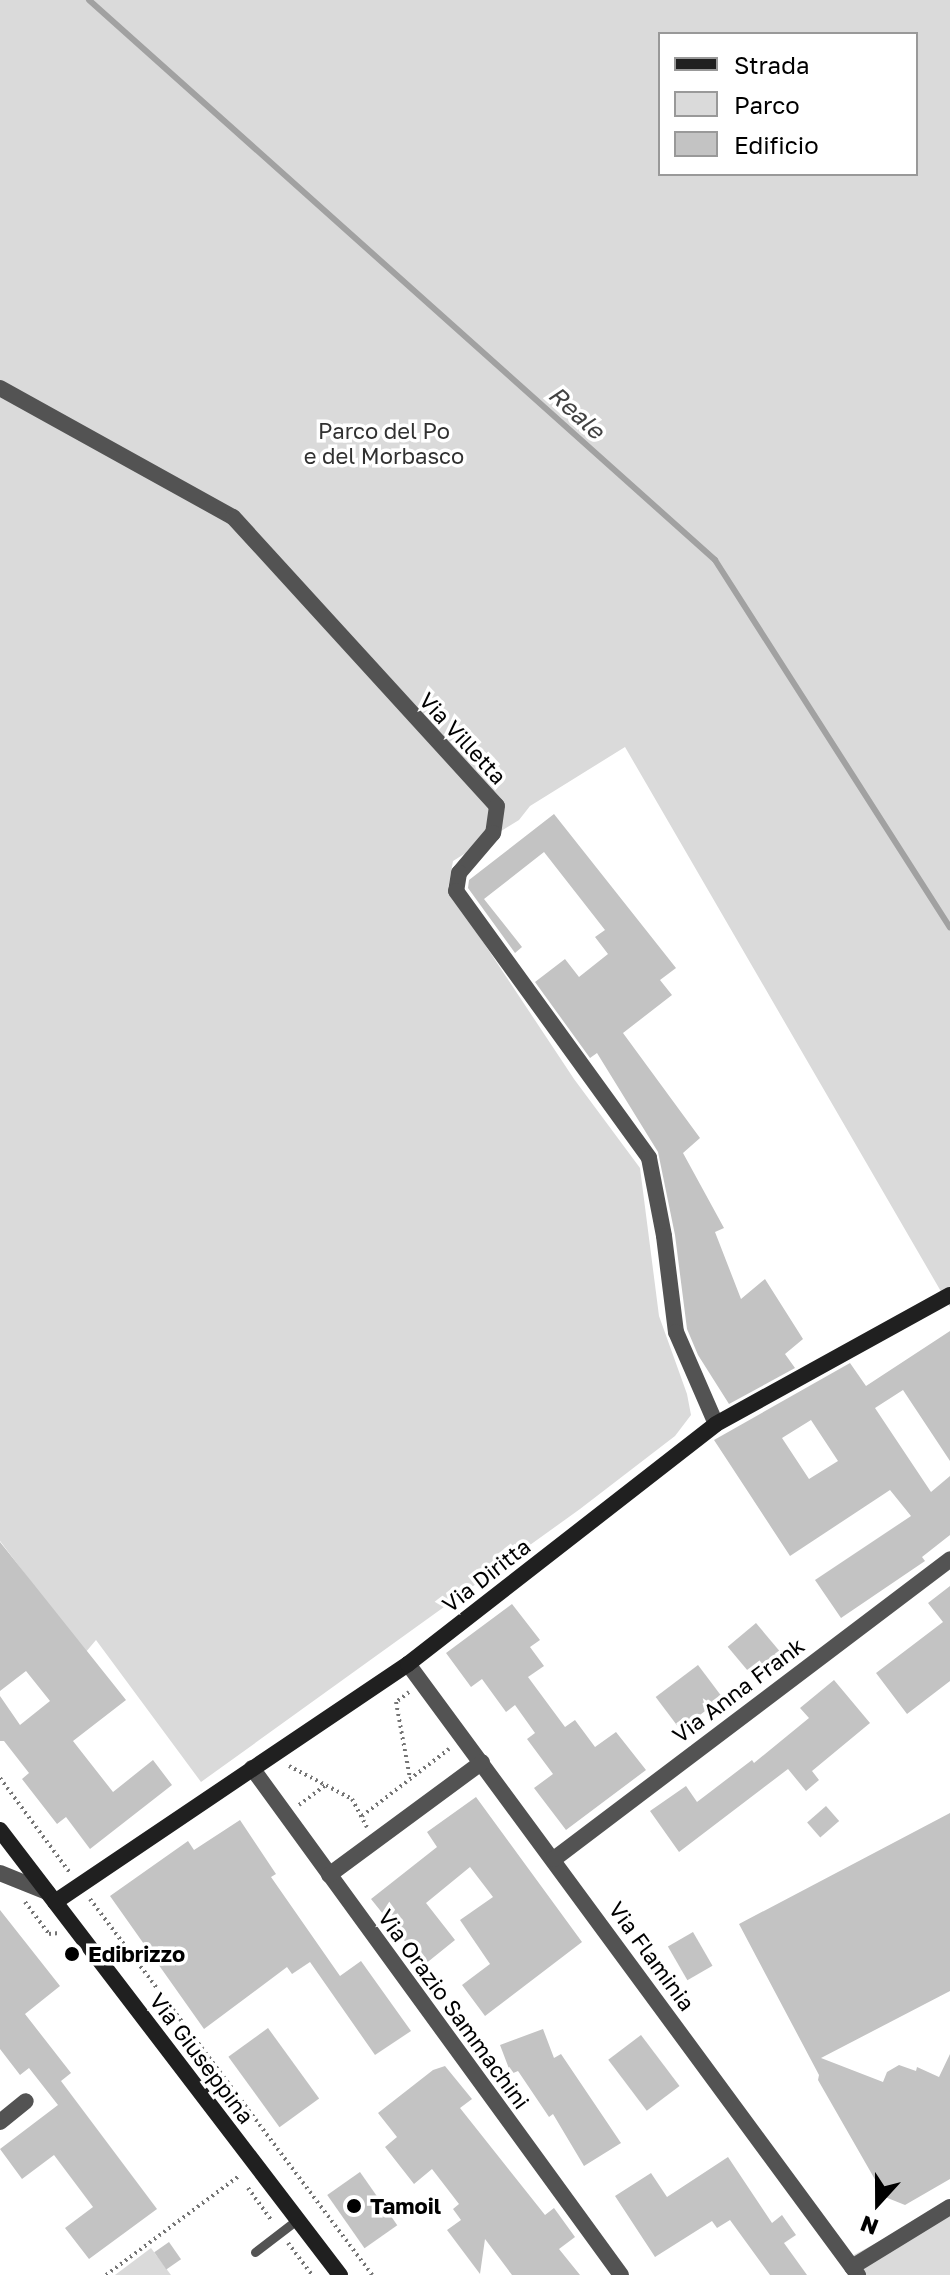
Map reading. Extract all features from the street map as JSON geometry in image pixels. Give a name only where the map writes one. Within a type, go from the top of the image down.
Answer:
[{"type":"street","name":"Via Villetta","points":[[0,388],[233,517],[497,806],[493,833],[459,873],[456,891],[649,1158],[664,1236],[676,1332],[716,1424]]},
{"type":"street","name":"Via Diritta","points":[[51,1897],[81,1887],[408,1664],[716,1424],[950,1295]]},
{"type":"street","name":"Via Anna Frank","points":[[554,1859],[950,1559]]},
{"type":"street","name":"Via Flaminia","points":[[408,1664],[855,2271]]},
{"type":"street","points":[[329,1875],[482,1762]]},
{"type":"street","name":"Via Orazio Sammachini","points":[[252,1768],[621,2275]]},
{"type":"street","name":"Via Giuseppina","points":[[0,1830],[340,2275]]},
{"type":"street","points":[[0,1873],[51,1897]]},
{"type":"street","points":[[0,2122],[26,2101]]},
{"type":"street","points":[[855,2271],[950,2207]]},
{"type":"lane","points":[[255,2252],[298,2219]]},
{"type":"path","points":[[410,1778],[396,1702],[422,1683]]},
{"type":"path","points":[[362,1816],[464,1738]]},
{"type":"path","points":[[269,1756],[352,1799],[374,1843]]},
{"type":"path","points":[[0,1778],[372,2275]]},
{"type":"path","points":[[285,1814],[326,1785]]},
{"type":"path","points":[[106,2275],[239,2176]]},
{"type":"green space","name":"Parco del Po e del Morbasco","points":[[0,0],[950,0],[950,1307],[625,747],[530,806],[519,820],[453,861],[448,889],[574,1079],[640,1168],[659,1316],[687,1394],[691,1415],[675,1436],[580,1509],[201,1782],[96,1640],[85,1653],[0,1541]]},
{"type":"green space","points":[[950,2203],[950,2275],[865,2275],[852,2256]]},
{"type":"green space","points":[[151,2248],[171,2275],[115,2275]]},
{"type":"building","points":[[554,814],[676,968],[660,980],[672,995],[623,1033],[700,1138],[683,1153],[724,1228],[715,1232],[741,1299],[765,1279],[803,1339],[785,1354],[795,1368],[729,1404],[698,1355],[687,1329],[675,1235],[658,1152],[597,1053],[590,1058],[535,982],[565,959],[579,977],[608,954],[595,937],[605,930],[544,852],[484,899],[522,947],[515,953],[468,888],[469,880]]},
{"type":"building","points":[[950,1331],[950,1461],[903,1390],[875,1408],[931,1492],[950,1476],[950,1535],[922,1557],[925,1561],[841,1618],[815,1580],[911,1516],[890,1490],[790,1556],[714,1440],[850,1363],[866,1386]],"holes":[[[811,1420],[838,1461],[809,1479],[782,1438]]]},
{"type":"building","points":[[0,1542],[126,1700],[73,1741],[113,1792],[153,1760],[172,1785],[90,1849],[66,1817],[57,1824],[22,1779],[29,1773],[4,1741],[0,1741],[0,1696],[20,1725],[50,1701],[26,1671],[0,1691]]},
{"type":"building","points":[[950,1586],[950,1681],[907,1714],[876,1673],[943,1622],[928,1603]]},
{"type":"building","points":[[512,1604],[540,1640],[530,1647],[544,1666],[528,1677],[565,1727],[575,1720],[595,1747],[616,1732],[646,1770],[566,1830],[534,1788],[553,1774],[527,1739],[535,1733],[515,1705],[506,1712],[482,1679],[471,1687],[446,1653]]},
{"type":"building","points":[[756,1623],[785,1657],[757,1681],[728,1647]]},
{"type":"building","points":[[698,1665],[723,1698],[680,1730],[656,1697]]},
{"type":"building","points":[[834,1680],[870,1723],[812,1771],[819,1780],[806,1791],[788,1769],[679,1852],[650,1811],[686,1786],[697,1802],[752,1760],[754,1763],[809,1718],[800,1708]]},
{"type":"building","points":[[476,1797],[582,1942],[485,2016],[462,1985],[490,1964],[460,1920],[493,1897],[470,1867],[426,1903],[455,1940],[424,1965],[371,1899],[437,1847],[427,1832]]},
{"type":"building","points":[[826,1806],[839,1821],[820,1837],[807,1822]]},
{"type":"building","points":[[950,1813],[950,1991],[821,2058],[883,2082],[887,2072],[899,2065],[916,2071],[917,2067],[939,2077],[950,2054],[950,2179],[905,2205],[885,2197],[818,2080],[819,2075],[739,1924]]},
{"type":"building","points":[[240,1820],[276,1874],[271,1877],[340,1976],[361,1961],[411,2031],[375,2055],[310,1962],[292,1974],[287,1967],[204,2029],[110,1896],[188,1841],[194,1850]]},
{"type":"building","points":[[0,1910],[60,1986],[25,2014],[71,2073],[61,2081],[157,2209],[89,2259],[65,2228],[93,2207],[54,2155],[22,2179],[0,2149],[58,2105],[29,2068],[20,2075],[0,2049]]},
{"type":"building","points":[[693,1932],[712,1966],[687,1980],[668,1946]]},
{"type":"building","points":[[268,2028],[319,2098],[279,2127],[228,2057]]},
{"type":"building","points":[[543,2029],[554,2058],[561,2054],[621,2143],[584,2166],[553,2114],[549,2117],[518,2071],[511,2074],[500,2045]]},
{"type":"building","points":[[641,2035],[680,2086],[647,2111],[608,2060]]},
{"type":"building","points":[[445,2066],[472,2099],[460,2108],[545,2215],[554,2208],[575,2237],[559,2249],[580,2275],[512,2275],[485,2239],[480,2274],[447,2230],[461,2220],[453,2209],[459,2204],[432,2169],[414,2184],[385,2147],[397,2137],[378,2113],[433,2070]]},
{"type":"building","points":[[728,2157],[772,2223],[782,2215],[796,2235],[784,2243],[807,2275],[770,2275],[730,2220],[717,2228],[712,2221],[655,2257],[615,2196],[651,2173],[667,2197]]},
{"type":"building","points":[[360,2172],[397,2225],[365,2248],[327,2195]]},
{"type":"building","points":[[169,2242],[181,2259],[166,2270],[154,2252]]},
{"type":"waterway","name":"Reale","points":[[89,0],[715,560],[950,927]]},
{"type":"place","name":"Edibrizzo","points":[[72,1954]]},
{"type":"place","name":"Tamoil","points":[[354,2206]]}]
